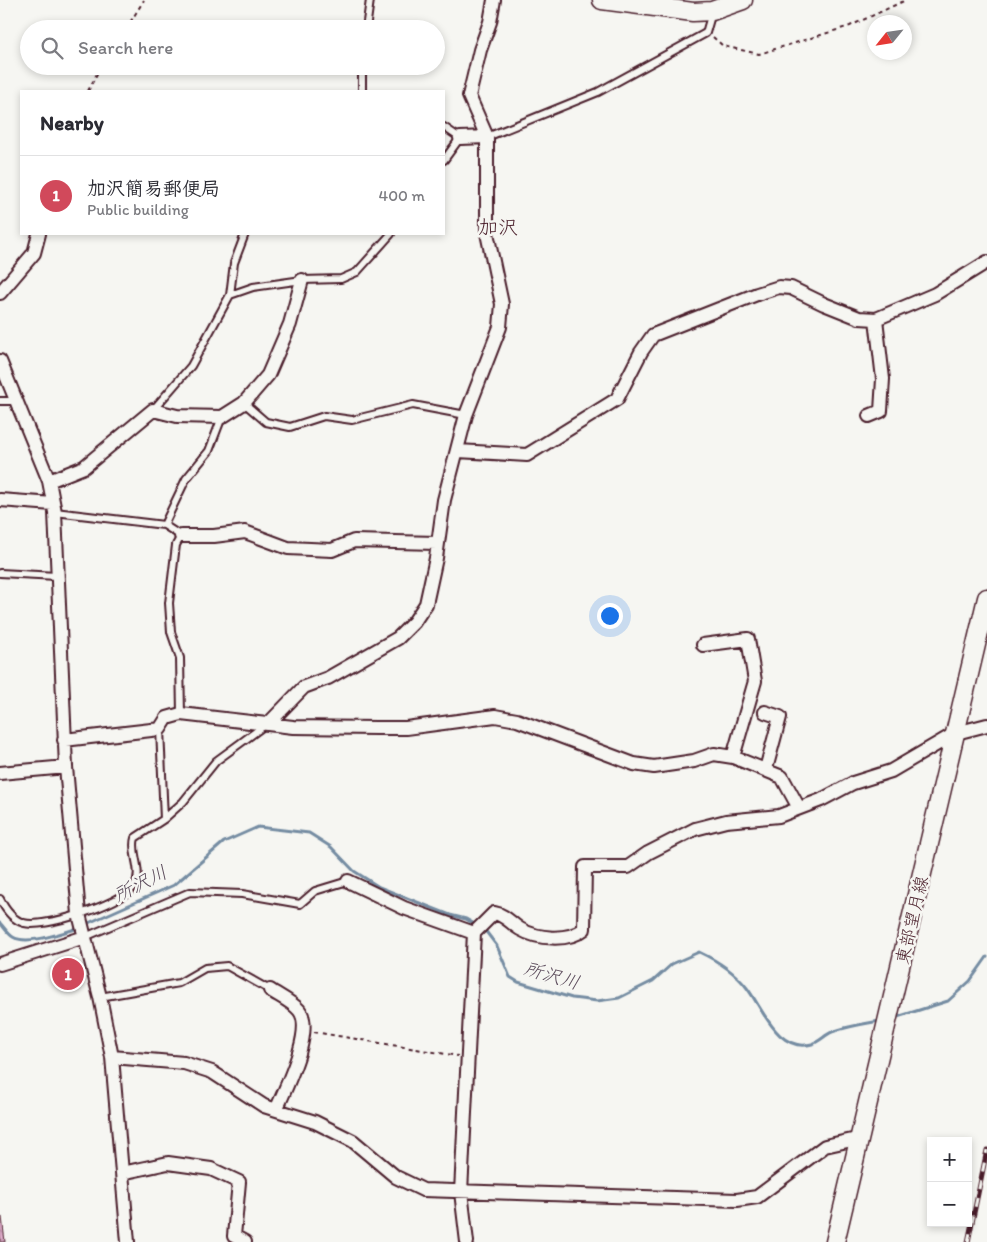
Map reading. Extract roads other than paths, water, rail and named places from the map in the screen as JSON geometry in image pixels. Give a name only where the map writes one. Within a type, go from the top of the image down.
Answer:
[{"type":"main road","points":[[602,0],[693,12],[712,11],[743,0]]},
{"type":"main road","name":"東部望月線","points":[[835,1242],[987,598]]},
{"type":"street","points":[[269,723],[304,687],[328,678],[398,638],[414,622],[426,604],[444,500],[466,415],[500,327],[502,304],[487,233],[487,137],[469,96],[480,50],[490,22],[494,0]]},
{"type":"street","points":[[460,138],[487,137]]},
{"type":"street","points":[[0,293],[34,253],[38,235]]},
{"type":"street","points":[[458,451],[527,455],[617,399],[641,352],[653,335],[757,294],[779,287],[791,288],[859,318],[876,320],[935,294],[987,262]]},
{"type":"street","points":[[49,481],[84,467],[153,410],[177,416],[222,417],[244,403],[268,375],[290,324],[302,280]]},
{"type":"street","points":[[869,416],[880,411],[883,379],[876,320]]},
{"type":"street","points":[[0,360],[49,481],[54,508],[64,740],[79,914],[100,997],[112,1057],[128,1242]]},
{"type":"street","points":[[0,500],[54,508]]},
{"type":"street","points":[[180,536],[214,536],[244,532],[288,548],[332,550],[354,541],[437,543]]},
{"type":"street","points":[[703,645],[748,639],[755,681],[733,757]]},
{"type":"street","points":[[765,712],[780,717],[766,769]]},
{"type":"street","points":[[64,740],[160,729],[167,718],[181,714],[293,727],[406,728],[495,716],[517,720],[581,746],[634,764],[654,767],[694,761],[714,754],[733,757],[782,777],[799,808]]},
{"type":"street","points":[[467,1242],[461,1192],[467,1058],[474,934],[484,921],[494,913],[503,915],[521,930],[547,937],[564,937],[580,932],[584,929],[585,867],[628,867],[648,853],[695,830],[726,821],[779,816],[821,800],[853,783],[891,771],[956,734],[987,725]]},
{"type":"street","points":[[0,773],[66,767]]},
{"type":"street","points":[[348,881],[404,908],[474,934]]},
{"type":"street","points":[[0,964],[85,937]]},
{"type":"street","points":[[270,990],[298,1009],[304,1019],[304,1031],[296,1061],[277,1108]]},
{"type":"street","points":[[112,1057],[184,1063],[212,1072],[264,1106],[277,1108],[315,1122],[352,1141],[396,1178],[423,1190],[737,1200],[757,1196],[825,1146],[861,1138]]},
{"type":"street","points":[[122,1173],[168,1163],[211,1169],[239,1182],[234,1236],[244,1242]]},
{"type":"lane","points":[[367,20],[370,0]]},
{"type":"lane","points":[[487,137],[598,92],[706,32],[712,11]]},
{"type":"lane","points":[[362,75],[362,90]]},
{"type":"lane","points":[[445,128],[460,138],[445,159]]},
{"type":"lane","points":[[153,410],[191,366],[230,295],[234,263],[245,235]]},
{"type":"lane","points":[[230,295],[253,287],[302,280],[340,279],[357,272],[389,235]]},
{"type":"lane","points":[[0,401],[17,401]]},
{"type":"lane","points":[[244,403],[266,422],[290,427],[324,416],[352,420],[413,406],[466,415]]},
{"type":"lane","points":[[164,525],[186,479],[209,451],[222,417]]},
{"type":"lane","points":[[54,508],[164,525],[180,536],[176,545],[169,603],[171,632],[180,658],[181,714]]},
{"type":"lane","points":[[0,573],[57,576]]},
{"type":"lane","points":[[0,900],[11,916],[22,923],[35,925],[79,914],[121,897],[134,886],[138,875],[133,844],[135,838],[183,802],[216,761],[269,723]]},
{"type":"lane","points":[[160,729],[164,818]]},
{"type":"lane","points":[[85,937],[190,892],[242,894],[300,904],[316,892],[348,881]]},
{"type":"lane","points":[[100,997],[179,984],[205,968],[227,966],[270,990]]},
{"type":"waterway","name":"所沢川","points":[[84,925],[174,885],[224,842],[258,827],[309,833],[331,847],[354,871],[379,887],[450,915],[466,919],[478,926]]},
{"type":"waterway","name":"所沢川","points":[[0,923],[13,937],[27,940],[79,928]]},
{"type":"waterway","name":"所沢川","points":[[484,929],[497,946],[510,977],[518,982],[572,998],[597,1001],[619,998],[653,981],[672,964],[699,952],[737,977],[747,988],[773,1027],[790,1042],[800,1045],[812,1044],[829,1033],[856,1025],[880,1021]]},
{"type":"waterway","name":"所沢川","points":[[894,1018],[948,1001],[970,981],[987,957]]},
{"type":"railway","points":[[968,1242],[987,1150]]},
{"type":"place","name":"加沢簡易郵便局","points":[[68,974]]},
{"type":"district","name":"加沢","points":[[498,227]]}]
